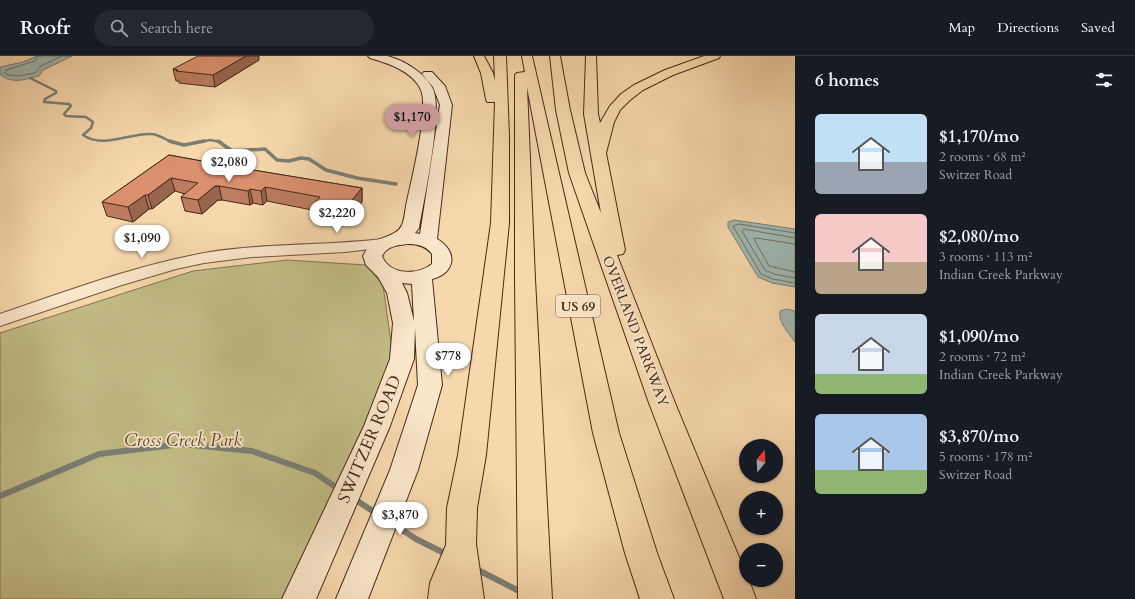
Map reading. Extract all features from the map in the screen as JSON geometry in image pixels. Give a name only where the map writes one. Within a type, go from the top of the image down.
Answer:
[{"type":"highway","points":[[479,56],[489,81],[493,105],[501,113]]},
{"type":"highway","points":[[466,599],[461,544],[462,508],[472,455],[500,223],[502,173],[500,56]]},
{"type":"highway","points":[[523,56],[521,66],[525,271],[535,599]]},
{"type":"highway","name":"US 69","points":[[527,56],[606,433],[641,552],[657,599]]},
{"type":"highway","name":"OVERLAND PARKWAY","points":[[555,56],[563,110],[577,173],[628,312],[740,599]]},
{"type":"highway","points":[[591,56],[590,114],[628,312]]},
{"type":"highway","points":[[598,155],[607,122],[626,97],[644,84],[660,76],[715,56]]},
{"type":"highway","points":[[444,599],[446,583],[461,544]]},
{"type":"main road","points":[[374,56],[398,61],[433,78],[442,92],[446,105],[428,241]]},
{"type":"main road","points":[[390,241],[408,238],[428,241],[441,251],[443,257],[442,263],[438,269],[431,274],[422,277],[410,278],[380,268],[372,256],[375,249],[410,228],[427,133],[430,99],[426,89],[413,74],[398,61]]},
{"type":"main road","points":[[427,133],[442,134]]},
{"type":"main road","name":"SWITZER ROAD","points":[[304,586],[377,426],[402,359],[404,323],[397,293],[380,268]]},
{"type":"main road","points":[[355,593],[404,470],[430,385],[422,277]]},
{"type":"street","points":[[0,320],[169,266],[234,254],[295,249],[355,248],[390,241]]},
{"type":"street","points":[[295,249],[352,258],[380,268]]},
{"type":"green space","name":"Cross Creek Park","points":[[287,260],[366,265],[383,285],[394,364],[284,599],[0,599],[0,333],[193,271]]},
{"type":"water","points":[[37,56],[72,56],[43,70],[39,76],[24,80],[9,79],[0,74],[0,67],[23,62]]},
{"type":"water","points":[[734,220],[795,229],[795,287],[772,283],[758,277],[728,227],[728,222]]},
{"type":"water","points":[[786,309],[795,311],[795,342],[784,328],[781,320],[780,311]]},
{"type":"building","points":[[198,56],[246,56],[213,75],[176,71],[178,70],[173,69]]},
{"type":"building","points":[[169,155],[218,164],[222,160],[245,164],[241,168],[362,188],[342,212],[312,206],[320,197],[265,187],[261,191],[250,189],[248,191],[215,186],[198,200],[181,197],[198,183],[171,178],[148,195],[145,195],[128,207],[102,202]]},
{"type":"waterway","points":[[30,78],[56,91],[56,93],[45,99],[44,102],[69,104],[71,106],[64,114],[66,116],[86,117],[93,122],[91,128],[83,135],[91,139],[108,141],[143,134],[154,134],[169,141]]},
{"type":"waterway","points":[[200,142],[210,140],[219,142]]},
{"type":"waterway","points":[[169,141],[184,145],[204,141]]},
{"type":"waterway","points":[[219,142],[232,151],[265,149],[277,160],[289,161],[301,158],[309,159],[326,170],[357,178],[396,184]]},
{"type":"waterway","points":[[0,496],[99,454],[182,444],[252,451],[315,473],[340,490]]},
{"type":"waterway","points":[[353,498],[377,514]]},
{"type":"waterway","points":[[392,523],[416,539],[448,555]]},
{"type":"waterway","points":[[476,569],[523,593]]}]
